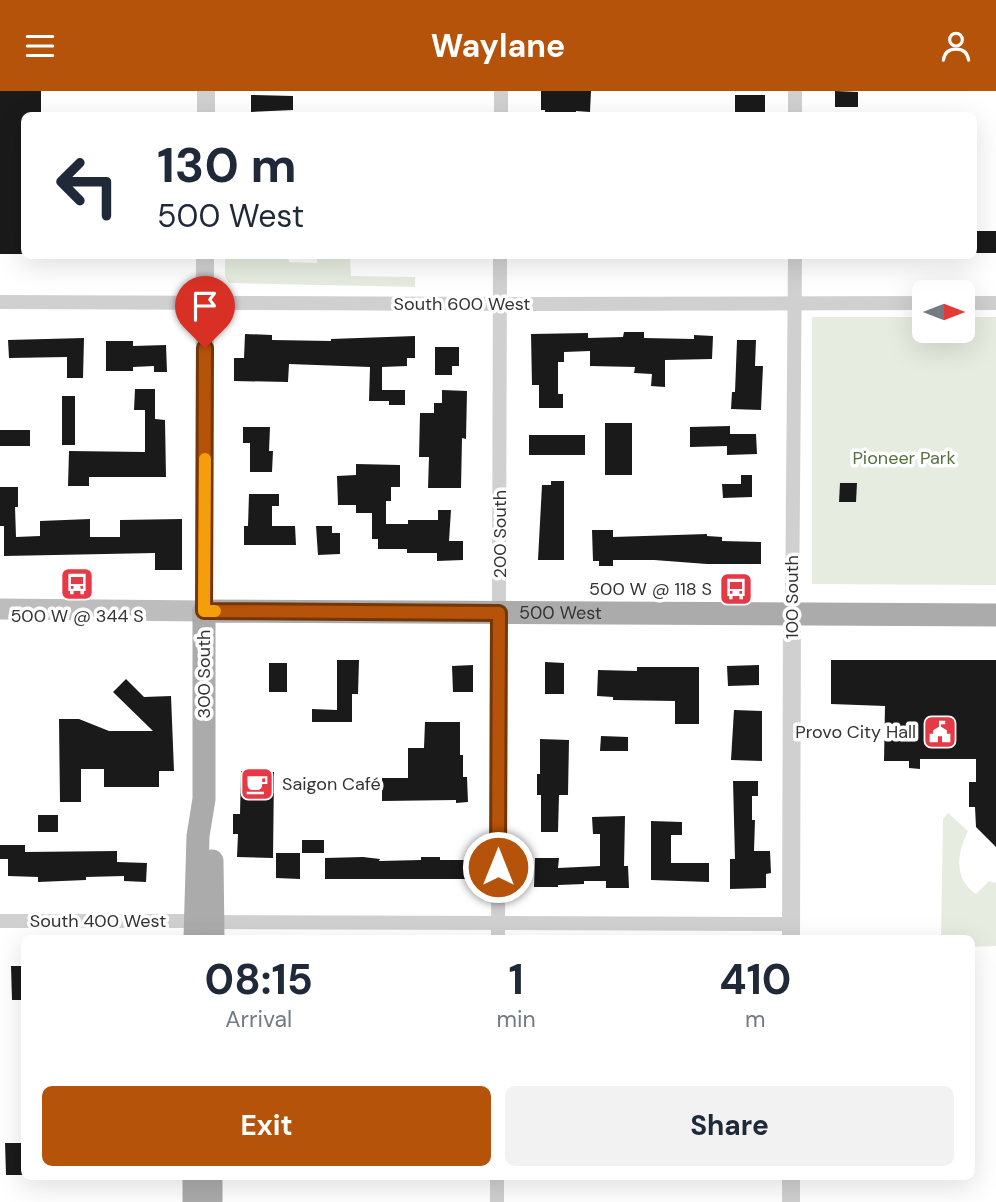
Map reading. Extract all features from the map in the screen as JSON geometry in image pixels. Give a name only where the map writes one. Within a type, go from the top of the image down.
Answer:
[{"type":"main road","name":"500 West","points":[[0,609],[996,615]]},
{"type":"main road","name":"300 South","points":[[204,611],[204,799],[212,838],[204,930]]},
{"type":"main road","points":[[194,1180],[194,1202]]},
{"type":"main road","points":[[211,1180],[211,1202]]},
{"type":"street","points":[[206,91],[206,112]]},
{"type":"street","points":[[501,91],[501,112]]},
{"type":"street","points":[[795,91],[795,112]]},
{"type":"street","name":"300 South","points":[[204,611],[205,259]]},
{"type":"street","name":"200 South","points":[[498,930],[500,259]]},
{"type":"street","name":"100 South","points":[[791,931],[795,259]]},
{"type":"street","name":"South 600 West","points":[[0,302],[912,303]]},
{"type":"street","points":[[975,303],[996,303]]},
{"type":"street","name":"South 400 West","points":[[0,921],[204,930],[791,931]]},
{"type":"street","points":[[497,1180],[497,1202]]},
{"type":"street","points":[[791,1180],[791,1202]]},
{"type":"green space","points":[[225,259],[288,259],[289,262],[317,263],[317,259],[350,259],[351,276],[415,277],[415,287],[229,283],[225,276]]},
{"type":"green space","name":"Pioneer Park","points":[[812,317],[912,317],[912,343],[975,343],[975,317],[996,317],[996,585],[812,584]]},
{"type":"green space","points":[[948,813],[968,831],[961,848],[959,865],[960,873],[969,888],[976,894],[989,881],[996,883],[996,946],[975,947],[975,935],[941,935],[943,819]]},
{"type":"building","points":[[0,91],[41,91],[41,112],[21,112],[21,254],[0,254]]},
{"type":"building","points":[[541,91],[591,91],[590,112],[541,110]]},
{"type":"building","points":[[835,91],[858,92],[858,107],[835,107]]},
{"type":"building","points":[[251,95],[293,96],[293,110],[251,112]]},
{"type":"building","points":[[735,95],[765,95],[765,112],[735,112]]},
{"type":"building","points":[[977,231],[996,231],[996,253],[977,253]]},
{"type":"building","points":[[624,332],[644,332],[644,338],[694,339],[694,335],[713,336],[712,359],[665,360],[665,387],[651,386],[652,374],[634,373],[635,367],[590,366],[590,351],[564,352],[564,362],[558,362],[558,394],[563,394],[563,408],[539,408],[539,385],[532,385],[531,334],[588,333],[588,338],[623,337]]},
{"type":"building","points":[[245,334],[272,335],[272,340],[331,341],[415,336],[415,358],[407,358],[407,366],[382,367],[382,390],[405,390],[405,405],[389,405],[389,401],[369,401],[370,367],[289,364],[288,382],[234,381],[234,358],[244,358]]},
{"type":"building","points":[[84,338],[83,378],[67,378],[67,357],[9,358],[8,340]]},
{"type":"building","points":[[737,340],[756,340],[755,366],[763,366],[761,410],[731,409],[732,392],[735,392]]},
{"type":"building","points":[[106,341],[133,341],[133,346],[166,345],[167,372],[154,372],[154,366],[133,367],[133,371],[106,371]]},
{"type":"building","points":[[435,347],[459,347],[459,366],[452,366],[452,375],[435,375]]},
{"type":"building","points":[[135,389],[155,389],[155,419],[165,420],[166,477],[89,477],[89,486],[68,486],[69,451],[145,452],[145,410],[134,410]]},
{"type":"building","points":[[442,390],[467,391],[461,488],[428,488],[429,457],[419,457],[420,413],[434,413],[434,403],[442,403]]},
{"type":"building","points":[[62,396],[75,396],[75,445],[62,445]]},
{"type":"building","points":[[605,423],[632,423],[632,475],[605,475]]},
{"type":"building","points":[[730,426],[730,434],[756,434],[757,454],[727,455],[727,446],[690,447],[690,427]]},
{"type":"building","points":[[243,427],[270,427],[272,472],[250,472],[250,443],[243,443]]},
{"type":"building","points":[[0,430],[30,430],[30,446],[0,446]]},
{"type":"building","points":[[529,435],[585,435],[585,455],[529,455]]},
{"type":"building","points":[[356,464],[400,465],[400,487],[391,487],[391,501],[386,501],[386,524],[408,524],[408,520],[438,520],[438,510],[451,510],[449,541],[463,541],[463,560],[437,561],[437,553],[378,549],[378,539],[372,539],[372,513],[356,513],[356,505],[338,505],[337,476],[356,475]]},
{"type":"building","points":[[741,475],[752,475],[752,497],[723,498],[722,484],[741,484]]},
{"type":"building","points":[[551,481],[564,481],[564,560],[538,560],[542,485],[551,485]]},
{"type":"building","points":[[840,483],[857,483],[856,502],[839,502]]},
{"type":"building","points":[[0,487],[18,487],[18,507],[15,507],[16,537],[40,536],[40,521],[90,519],[90,537],[120,537],[120,520],[182,519],[182,570],[155,570],[155,553],[4,556],[4,526],[0,526]]},
{"type":"building","points":[[249,494],[279,494],[279,506],[272,506],[272,526],[295,526],[296,545],[244,545],[244,526],[248,526]]},
{"type":"building","points":[[316,526],[332,526],[332,533],[340,533],[340,554],[318,555]]},
{"type":"building","points":[[592,530],[613,530],[613,537],[707,534],[722,537],[722,541],[761,542],[761,564],[613,560],[613,566],[599,566],[599,561],[593,561]]},
{"type":"building","points":[[337,660],[359,660],[358,694],[352,694],[352,722],[312,722],[312,709],[337,710]]},
{"type":"building","name":"Provo City Hall","points":[[831,660],[996,660],[996,847],[976,827],[975,807],[969,807],[969,782],[976,782],[976,759],[920,759],[920,769],[909,768],[909,761],[884,761],[885,706],[831,704]]},
{"type":"building","points":[[545,662],[564,663],[564,694],[545,694]]},
{"type":"building","points":[[269,663],[287,663],[287,692],[269,692]]},
{"type":"building","points":[[473,665],[473,692],[453,692],[452,666]]},
{"type":"building","points":[[759,665],[759,685],[728,686],[727,666]]},
{"type":"building","points":[[637,667],[699,667],[699,724],[675,724],[675,701],[613,700],[613,697],[597,696],[598,670],[637,671]]},
{"type":"building","points":[[126,679],[144,697],[171,696],[174,771],[159,771],[159,787],[104,787],[104,769],[81,769],[81,802],[60,802],[59,719],[79,719],[109,731],[153,731],[113,692]]},
{"type":"building","points":[[734,710],[762,711],[762,761],[731,760]]},
{"type":"building","points":[[425,722],[460,722],[460,755],[463,755],[463,777],[467,777],[468,802],[382,801],[382,778],[408,778],[408,748],[424,748]]},
{"type":"building","points":[[601,736],[628,737],[628,751],[600,751]]},
{"type":"building","points":[[540,739],[569,740],[568,795],[559,795],[558,832],[541,832],[541,795],[537,795]]},
{"type":"building","points":[[241,771],[274,772],[273,858],[237,857],[238,834],[233,834],[233,814],[240,814]]},
{"type":"building","points":[[733,781],[758,781],[758,796],[752,796],[752,820],[755,820],[754,851],[770,851],[771,873],[766,874],[766,888],[730,889],[730,859],[735,859]]},
{"type":"building","points":[[38,815],[58,815],[58,832],[38,832]]},
{"type":"building","points":[[625,816],[624,866],[628,866],[629,888],[606,888],[606,881],[534,887],[535,858],[559,858],[558,868],[600,866],[600,834],[593,834],[592,817]]},
{"type":"building","points":[[651,821],[682,822],[682,835],[671,835],[671,863],[709,863],[709,882],[651,880]]},
{"type":"building","points":[[302,840],[324,840],[324,853],[302,853]]},
{"type":"building","points":[[0,845],[25,845],[25,852],[117,851],[117,862],[147,863],[146,882],[124,881],[124,876],[38,882],[38,877],[8,876],[8,859],[0,859]]},
{"type":"building","points":[[276,853],[300,853],[300,879],[276,878]]},
{"type":"building","points":[[421,857],[465,860],[466,879],[325,879],[325,858],[380,859],[379,861],[421,860]]},
{"type":"building","points":[[11,966],[21,966],[21,1000],[12,1000]]},
{"type":"building","points":[[5,1143],[21,1143],[21,1175],[6,1175]]},
{"type":"slow traffic","points":[[205,459],[204,611],[215,611]]},
{"type":"place","name":"500 W @ 344 S","points":[[77,584]]},
{"type":"place","name":"500 W @ 118 S","points":[[736,589]]},
{"type":"place","name":"Provo City Hall","points":[[940,732]]},
{"type":"place","name":"Saigon Café","points":[[257,784]]},
{"type":"route","points":[[205,348],[204,611],[499,613],[498,867]]}]
